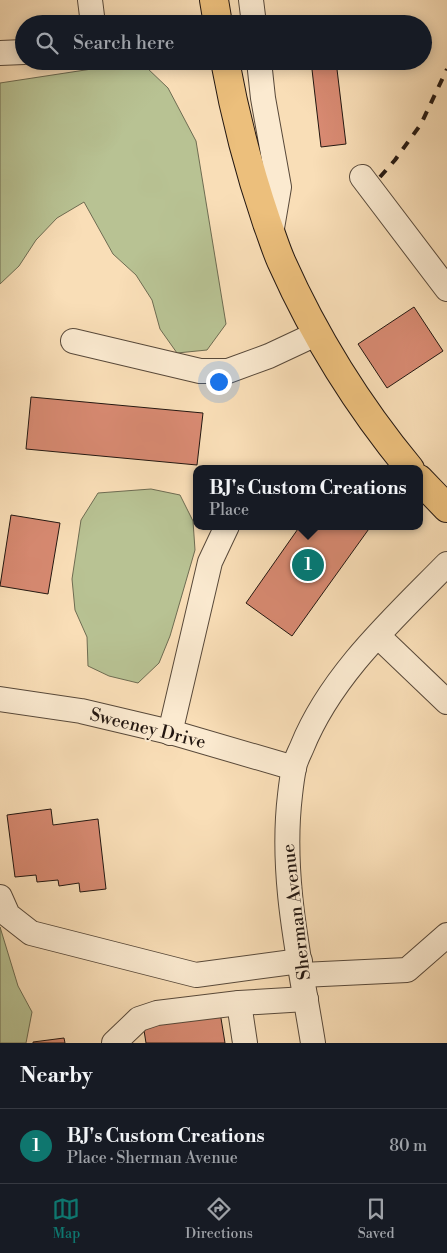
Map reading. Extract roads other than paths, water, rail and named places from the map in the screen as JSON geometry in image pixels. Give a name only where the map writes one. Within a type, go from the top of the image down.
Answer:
[{"type":"main road","points":[[214,0],[216,15]]},
{"type":"main road","points":[[227,70],[234,112],[257,193],[281,261],[316,334],[380,432],[407,465]]},
{"type":"main road","points":[[423,483],[447,508]]},
{"type":"street","points":[[90,0],[92,15]]},
{"type":"street","points":[[251,0],[253,15]]},
{"type":"street","points":[[0,54],[15,53]]},
{"type":"street","points":[[260,70],[263,98],[279,187],[271,234]]},
{"type":"street","points":[[362,177],[447,289]]},
{"type":"street","points":[[73,341],[200,371],[228,371],[269,356],[316,334]]},
{"type":"street","points":[[170,733],[210,562],[224,530]]},
{"type":"street","name":"Sherman Avenue","points":[[313,1043],[286,857],[287,819],[294,768],[308,731],[341,679],[378,636],[447,564]]},
{"type":"street","points":[[378,636],[447,702]]},
{"type":"street","name":"Sweeney Drive","points":[[0,699],[81,711],[170,733],[294,768]]},
{"type":"street","points":[[0,897],[8,915],[31,933],[196,975],[301,968],[407,970],[447,935]]},
{"type":"street","points":[[114,1043],[139,1019],[157,1013],[239,1002],[306,999]]},
{"type":"street","points":[[239,1002],[245,1043]]},
{"type":"railway","points":[[380,177],[421,124],[447,69]]},
{"type":"place","name":"BJ's Custom Creations","points":[[308,565]]}]
